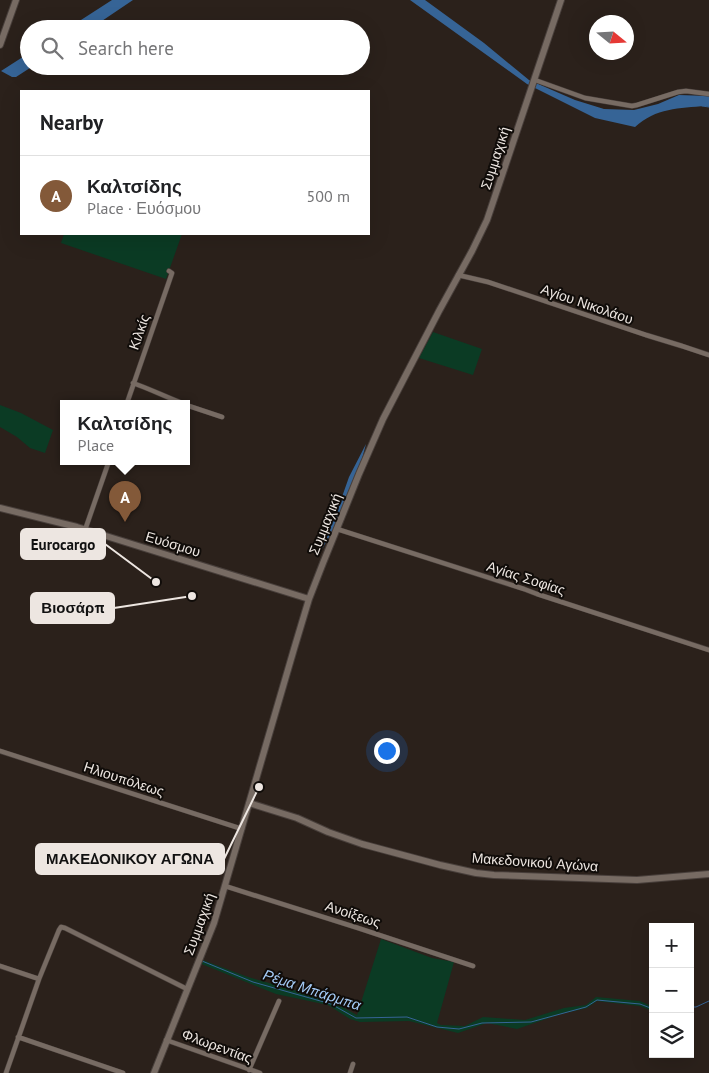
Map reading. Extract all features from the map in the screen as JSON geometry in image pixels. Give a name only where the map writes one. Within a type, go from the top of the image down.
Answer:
[{"type":"main road","points":[[0,46],[16,0]]},
{"type":"main road","name":"Συμμαχική","points":[[154,1073],[214,923],[309,599],[336,529],[383,419],[487,220],[562,0]]},
{"type":"main road","name":"Ευόσμου","points":[[0,508],[85,530],[309,599]]},
{"type":"main road","name":"Μακεδονικού Αγώνα","points":[[249,803],[297,818],[362,844],[476,873],[637,880],[709,874]]},
{"type":"street","points":[[535,80],[585,98],[632,106],[678,92],[686,91],[709,94]]},
{"type":"street","name":"Κιλκίς","points":[[128,400],[172,273],[168,271]]},
{"type":"street","name":"Αγίου Νικολάου","points":[[458,276],[488,282],[646,336],[709,355]]},
{"type":"street","points":[[133,383],[174,400]]},
{"type":"street","points":[[190,406],[222,417]]},
{"type":"street","points":[[85,530],[108,465]]},
{"type":"street","name":"Αγίας Σοφίας","points":[[336,529],[709,650]]},
{"type":"street","name":"Ηλιουπόλεως","points":[[0,750],[242,829]]},
{"type":"street","name":"Ανοίξεως","points":[[225,886],[473,966]]},
{"type":"street","points":[[6,1073],[39,979],[61,928],[65,928],[187,989]]},
{"type":"street","points":[[0,966],[39,979]]},
{"type":"street","points":[[249,1070],[279,1001]]},
{"type":"street","points":[[18,1037],[123,1073]]},
{"type":"street","name":"Φλωρεντίας","points":[[166,1040],[260,1073]]},
{"type":"street","points":[[350,1073],[353,1064]]},
{"type":"green space","points":[[64,235],[182,235],[166,279],[61,243]]},
{"type":"green space","points":[[433,332],[482,349],[473,375],[419,358]]},
{"type":"green space","points":[[0,405],[21,413],[53,430],[45,453],[30,448],[17,437],[0,427]]},
{"type":"green space","points":[[381,939],[432,958],[454,962],[437,1023],[441,1025],[465,1026],[483,1017],[525,1020],[564,1008],[586,1005],[596,997],[640,1001],[649,1005],[649,1010],[639,1006],[597,1001],[587,1008],[561,1014],[517,1029],[487,1023],[458,1033],[409,1021],[360,1022],[350,1019],[328,1005],[276,994],[199,963],[200,959],[248,977],[330,1000],[357,1015]]},
{"type":"water","points":[[112,0],[133,0],[103,20],[81,20]]},
{"type":"water","points":[[410,0],[425,0],[484,43],[529,80],[575,100],[604,109],[634,110],[658,104],[679,95],[709,96],[709,107],[668,110],[651,116],[635,127],[595,118],[527,84]]},
{"type":"water","points":[[20,59],[20,74],[16,77],[1,71]]},
{"type":"water","points":[[366,444],[355,485],[339,520],[322,549],[331,522],[336,519],[349,477]]},
{"type":"waterway","points":[[702,106],[709,107]]},
{"type":"waterway","name":"Ρέμα Μπάρμπα","points":[[202,961],[253,982],[331,1004],[356,1018],[407,1017],[437,1027],[459,1029],[482,1023],[531,1022],[586,1007],[597,1000],[640,1004],[649,1007]]},
{"type":"waterway","name":"Ρέμα Μπάρμπα","points":[[694,1007],[709,1001]]},
{"type":"place","name":"Καλτσίδης","points":[[125,522]]},
{"type":"place","name":"Eurocargo","points":[[156,582]]},
{"type":"place","name":"Βιοσάρπ","points":[[192,596]]},
{"type":"place","name":"ΜΑΚΕΔΟΝΙΚΟΥ ΑΓΩΝΑ","points":[[259,787]]}]
